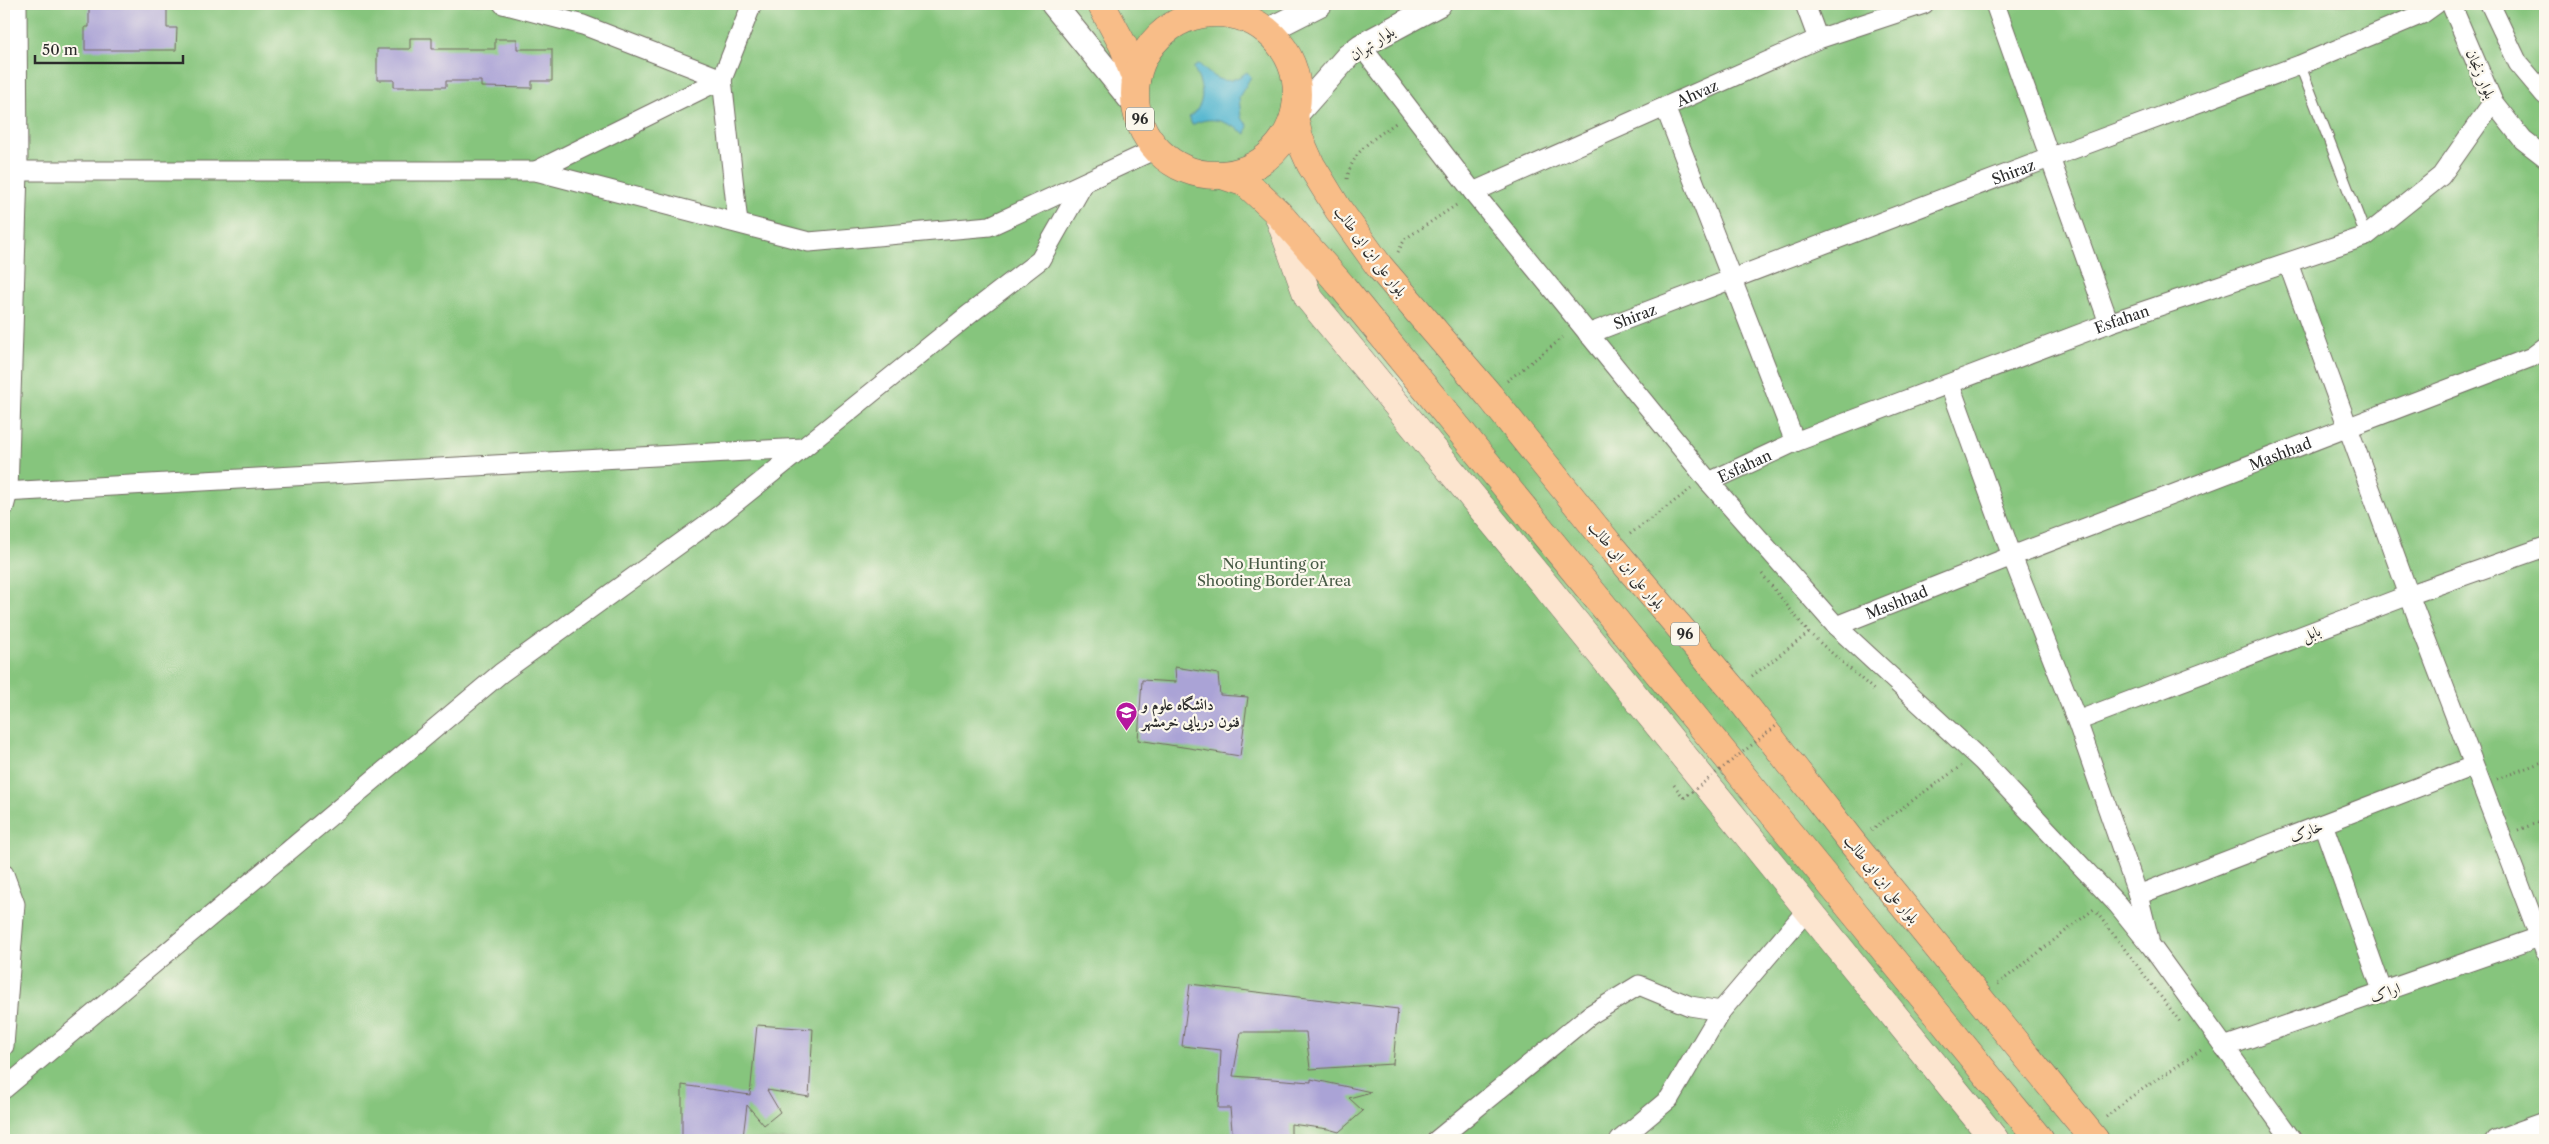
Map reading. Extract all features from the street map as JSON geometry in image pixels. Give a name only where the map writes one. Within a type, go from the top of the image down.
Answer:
[{"type":"main road","name":"96","points":[[1101,4],[1123,45],[1136,93],[1142,129],[1156,149],[1175,164],[1198,173],[1222,175],[1246,184],[1278,213],[1347,293],[2040,1140]]},
{"type":"main road","name":"96","points":[[1222,175],[1246,169],[1268,157],[1284,139],[1294,116],[1298,93],[1294,70],[1283,48],[1235,14]]},
{"type":"main road","points":[[1136,93],[1143,58],[1157,38],[1176,24],[1198,15],[1235,14]]},
{"type":"main road","name":"بلوار علی ابن ابی طالب","points":[[1294,116],[1299,138],[1311,165],[1338,209],[1386,275],[1489,395],[1612,548],[1734,691],[1854,845],[2091,1136]]},
{"type":"main road","points":[[1278,213],[1308,297],[1549,590],[1995,1140]]},
{"type":"street","points":[[17,4],[11,171],[5,497],[803,448]]},
{"type":"street","points":[[503,4],[583,25],[722,79]]},
{"type":"street","points":[[738,223],[722,79],[752,4]]},
{"type":"street","points":[[1053,4],[1136,93]]},
{"type":"street","points":[[1235,14],[1320,4]]},
{"type":"street","name":"بلوار تهران","points":[[1294,116],[1348,56],[1361,46],[1439,4]]},
{"type":"street","points":[[1805,4],[1818,39]]},
{"type":"street","name":"Ahvaz","points":[[1467,197],[1818,39],[1924,4]]},
{"type":"street","points":[[1995,4],[2109,323]]},
{"type":"street","name":"Shiraz","points":[[1588,334],[2049,158],[2300,65],[2422,14],[2436,4]]},
{"type":"street","name":"بلوار زنجان","points":[[2451,4],[2493,102],[2523,140],[2545,157]]},
{"type":"street","points":[[2490,4],[2518,63],[2545,95]]},
{"type":"street","points":[[1361,46],[1467,197],[1588,334],[1701,485],[1836,626],[1982,761],[2118,905],[2151,946],[2292,1140]]},
{"type":"street","points":[[536,171],[722,79]]},
{"type":"street","name":"Esfahan","points":[[1701,485],[1795,442],[1950,385],[2109,323],[2366,236],[2442,176],[2493,102]]},
{"type":"street","points":[[1665,107],[1795,442]]},
{"type":"street","points":[[11,171],[536,171],[810,242],[990,226],[1156,149]]},
{"type":"street","points":[[4,1089],[501,673],[721,514],[1040,260],[1084,183]]},
{"type":"street","points":[[2288,263],[2473,766],[2488,782],[2543,941]]},
{"type":"street","name":"Mashhad","points":[[1836,626],[2348,427],[2541,358]]},
{"type":"street","points":[[1950,385],[2012,556],[2077,721],[2138,896],[2151,946]]},
{"type":"street","name":"بابل","points":[[2077,721],[2409,595],[2545,547]]},
{"type":"street","name":"خارک","points":[[2138,896],[2473,766]]},
{"type":"street","points":[[2322,824],[2383,993]]},
{"type":"street","points":[[4,874],[10,904],[4,1046]]},
{"type":"street","points":[[1620,1140],[1669,1099],[1721,1011],[1807,910]]},
{"type":"street","name":"اراک","points":[[2224,1047],[2543,941]]},
{"type":"street","points":[[1437,1140],[1590,1015],[1638,985],[1690,1006],[1721,1011]]},
{"type":"street","points":[[2495,1140],[2545,1122]]},
{"type":"lane","points":[[2300,65],[2366,236]]},
{"type":"path","points":[[1386,275],[1405,239],[1467,197]]},
{"type":"path","points":[[1489,395],[1566,335]]},
{"type":"path","points":[[1612,548],[1701,485]]},
{"type":"path","points":[[1734,691],[1809,633]]},
{"type":"path","points":[[1672,781],[1684,798],[1776,726]]},
{"type":"path","points":[[2488,782],[2545,761]]},
{"type":"path","points":[[1854,845],[1867,832],[1961,766]]},
{"type":"path","points":[[2488,782],[2493,770]]},
{"type":"path","points":[[2488,782],[2499,788]]},
{"type":"path","points":[[2516,831],[2545,820]]},
{"type":"path","points":[[2512,822],[2519,840]]},
{"type":"path","points":[[1979,997],[2094,909]]},
{"type":"path","points":[[2091,1136],[2128,1099],[2201,1050]]},
{"type":"green space","name":"No Hunting or Shooting Border Area","points":[[4,4],[2545,4],[2545,1140],[4,1140]]},
{"type":"water","points":[[1199,64],[1211,75],[1222,80],[1227,81],[1240,77],[1247,72],[1251,77],[1239,97],[1241,118],[1248,125],[1246,134],[1226,123],[1213,120],[1206,120],[1192,125],[1189,117],[1199,106],[1202,94],[1193,68]]},
{"type":"building","points":[[89,4],[167,4],[167,28],[177,28],[176,50],[85,50],[85,27],[89,27]]},
{"type":"building","points":[[410,38],[432,38],[432,49],[495,49],[495,39],[517,39],[517,49],[552,49],[552,81],[532,81],[532,88],[481,87],[481,81],[446,81],[446,87],[394,87],[394,80],[377,80],[377,49],[410,49]]},
{"type":"building","points":[[1175,667],[1218,674],[1220,695],[1248,697],[1240,756],[1138,740],[1142,680],[1176,682]]},
{"type":"building","points":[[1190,984],[1398,1009],[1393,1064],[1310,1069],[1306,1032],[1241,1032],[1233,1076],[1311,1082],[1311,1079],[1371,1092],[1349,1098],[1363,1111],[1339,1132],[1291,1124],[1291,1140],[1233,1140],[1230,1108],[1218,1108],[1221,1050],[1182,1046]]},
{"type":"building","points":[[757,1025],[813,1029],[809,1097],[767,1090],[780,1112],[764,1125],[747,1105],[743,1137],[682,1137],[682,1085],[750,1095]]},
{"type":"place","name":"دانشگاه علوم و فنون دریایی خرمشهر","points":[[1126,732]]}]
